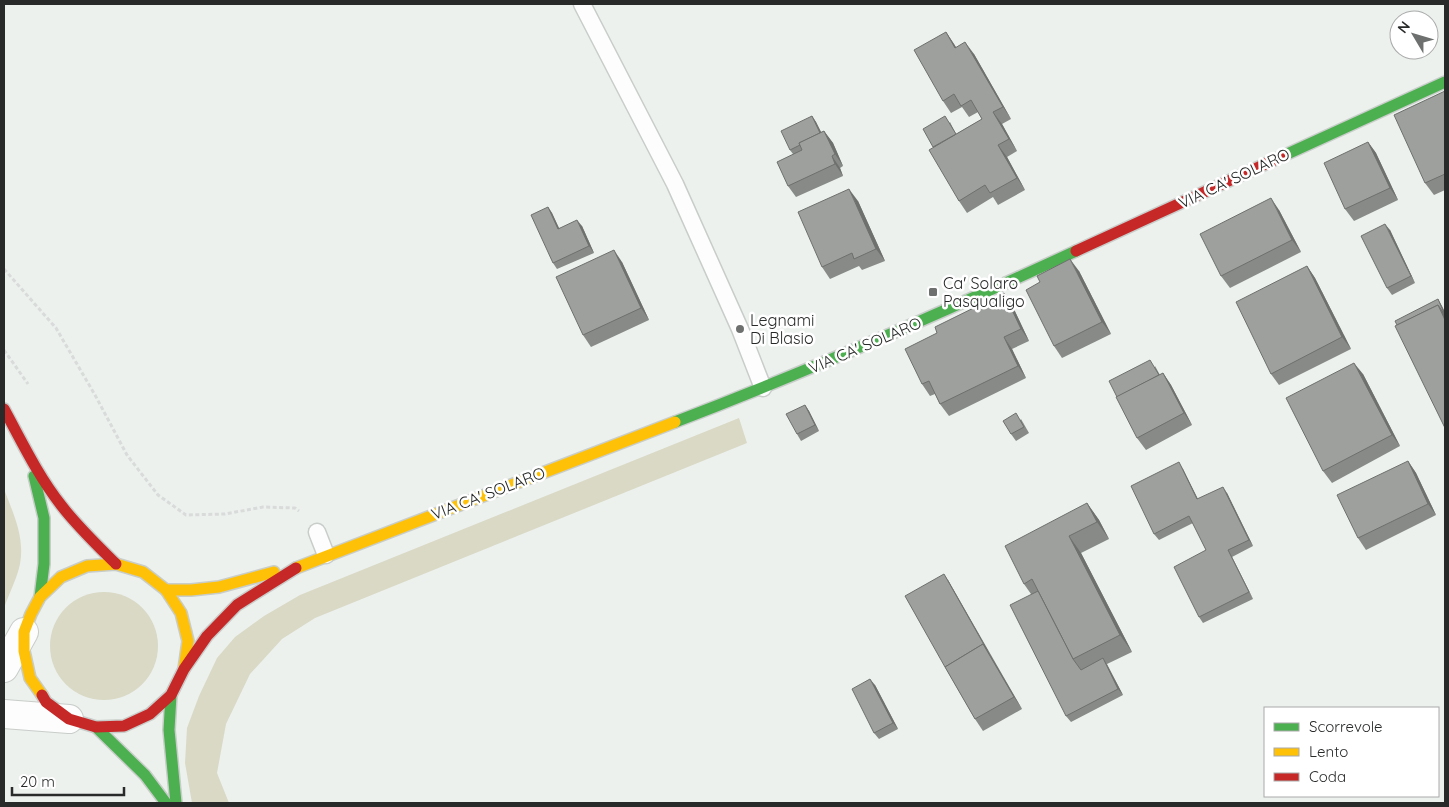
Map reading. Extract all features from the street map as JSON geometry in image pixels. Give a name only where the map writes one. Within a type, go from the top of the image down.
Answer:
[{"type":"street","name":"VIA CA' SOLARO","points":[[166,590],[220,587],[300,566],[763,388],[956,306],[1445,82]]},
{"type":"street","name":"VIA CA' SOLARO","points":[[4,410],[30,460],[66,510],[80,528],[116,564]]},
{"type":"street","name":"VIA CA' SOLARO","points":[[30,460],[44,518],[44,564],[40,597]]},
{"type":"street","name":"VIA CA' SOLARO","points":[[4,668],[24,632],[40,597],[61,577],[87,566],[116,564],[143,572],[166,590],[182,613],[188,641],[184,669]]},
{"type":"street","name":"VIA CA' SOLARO","points":[[4,714],[68,719],[96,727],[124,726],[150,714],[171,695],[184,669],[207,636],[237,605],[300,566]]},
{"type":"street","name":"VIA CA' SOLARO","points":[[24,632],[24,650],[30,678],[46,702],[68,719]]},
{"type":"street","points":[[171,695],[168,730],[176,803]]},
{"type":"street","points":[[96,727],[128,756],[166,803]]},
{"type":"lane","points":[[582,4],[675,184],[740,329],[763,388]]},
{"type":"lane","points":[[317,532],[326,555]]},
{"type":"path","points":[[4,269],[56,328],[127,455],[158,495],[186,515],[225,514],[263,507],[295,508],[301,512]]},
{"type":"path","points":[[4,350],[29,385]]},
{"type":"green space","points":[[739,418],[747,443],[315,618],[282,639],[250,674],[226,724],[217,773],[229,803],[192,803],[185,763],[187,728],[199,696],[217,658],[235,637],[264,616],[300,595]]},
{"type":"green space","points":[[4,489],[20,535],[21,554],[17,575],[4,608]]},
{"type":"green space","points":[[104,592],[125,596],[142,608],[154,625],[158,646],[154,667],[142,684],[125,696],[104,700],[83,696],[66,684],[54,667],[50,646],[54,625],[66,608],[83,596]]},
{"type":"building","points":[[946,32],[955,48],[965,42],[1003,107],[993,112],[1009,139],[998,145],[1017,178],[990,193],[985,185],[959,201],[929,150],[982,119],[971,100],[961,106],[954,94],[943,101],[914,50]]},
{"type":"building","points":[[1445,91],[1445,174],[1425,183],[1394,115]]},
{"type":"building","points":[[812,116],[820,133],[799,143],[800,145],[790,150],[781,131]]},
{"type":"building","points":[[945,116],[956,134],[933,147],[923,129]]},
{"type":"building","points":[[824,131],[835,154],[832,156],[835,164],[788,186],[777,162],[802,150],[799,143]]},
{"type":"building","points":[[1368,142],[1390,188],[1345,209],[1324,163]]},
{"type":"building","points":[[849,189],[876,249],[854,259],[852,253],[822,267],[798,212]]},
{"type":"building","points":[[1271,198],[1292,240],[1221,276],[1200,234]]},
{"type":"building","points":[[548,207],[558,229],[577,220],[589,246],[553,263],[531,215]]},
{"type":"building","points":[[1385,224],[1411,276],[1387,288],[1361,236]]},
{"type":"building","points":[[614,250],[641,308],[583,335],[556,277]]},
{"type":"building","points":[[1070,259],[1102,322],[1054,346],[1026,290],[1040,282],[1037,276]]},
{"type":"building","points":[[1307,266],[1342,337],[1271,374],[1236,302]]},
{"type":"building","points":[[1004,293],[1021,329],[1004,337],[1018,366],[940,404],[929,381],[922,384],[905,349],[937,333],[935,327]]},
{"type":"building","points":[[1438,299],[1445,315],[1438,305],[1397,325],[1395,321]]},
{"type":"building","points":[[1438,305],[1445,320],[1445,428],[1395,326]]},
{"type":"building","points":[[1150,360],[1159,375],[1117,397],[1109,381]]},
{"type":"building","points":[[1354,363],[1392,435],[1323,471],[1286,398]]},
{"type":"building","points":[[1163,373],[1184,413],[1137,438],[1116,397]]},
{"type":"building","points":[[805,405],[815,425],[797,434],[786,414]]},
{"type":"building","points":[[1016,413],[1024,427],[1011,434],[1003,421]]},
{"type":"building","points":[[1408,461],[1428,504],[1358,538],[1337,495]]},
{"type":"building","points":[[1179,462],[1197,499],[1223,487],[1249,540],[1228,550],[1249,592],[1199,617],[1174,567],[1206,550],[1189,516],[1154,534],[1131,486]]},
{"type":"building","points":[[1087,503],[1097,522],[1069,536],[1120,635],[1073,659],[1032,579],[1024,584],[1005,546]]},
{"type":"building","points":[[944,574],[987,650],[983,644],[945,667],[905,596]]},
{"type":"building","points":[[1038,591],[1073,659],[1081,670],[1103,658],[1118,689],[1066,716],[1010,605]]},
{"type":"building","points":[[983,644],[1014,697],[975,719],[945,667]]},
{"type":"building","points":[[870,679],[893,723],[874,733],[852,689]]},
{"type":"traffic: fast","points":[[1285,155],[1445,82]]},
{"type":"traffic: fast","points":[[675,422],[877,340],[1076,251]]},
{"type":"traffic: fast","points":[[34,476],[44,518],[44,564],[40,597]]},
{"type":"traffic: fast","points":[[171,695],[169,730],[176,803]]},
{"type":"traffic: fast","points":[[96,727],[145,775],[166,803]]},
{"type":"traffic: slow","points":[[296,568],[675,422]]},
{"type":"traffic: slow","points":[[42,695],[30,678],[24,651],[24,632],[40,597],[61,577],[87,566],[116,564],[143,572],[166,590],[181,613],[188,641],[184,669]]},
{"type":"traffic: slow","points":[[166,590],[219,587],[274,572]]},
{"type":"traffic: jam","points":[[1076,251],[1285,155]]},
{"type":"traffic: jam","points":[[4,409],[31,459],[53,494],[80,528],[116,564]]},
{"type":"traffic: jam","points":[[42,695],[46,702],[69,719],[96,727],[124,726],[150,714],[171,695],[184,669],[207,636],[237,605],[296,568]]},
{"type":"place","name":"Ca' Solaro Pasqualigo","points":[[933,292]]},
{"type":"place","name":"Legnami Di Blasio","points":[[740,329]]}]
